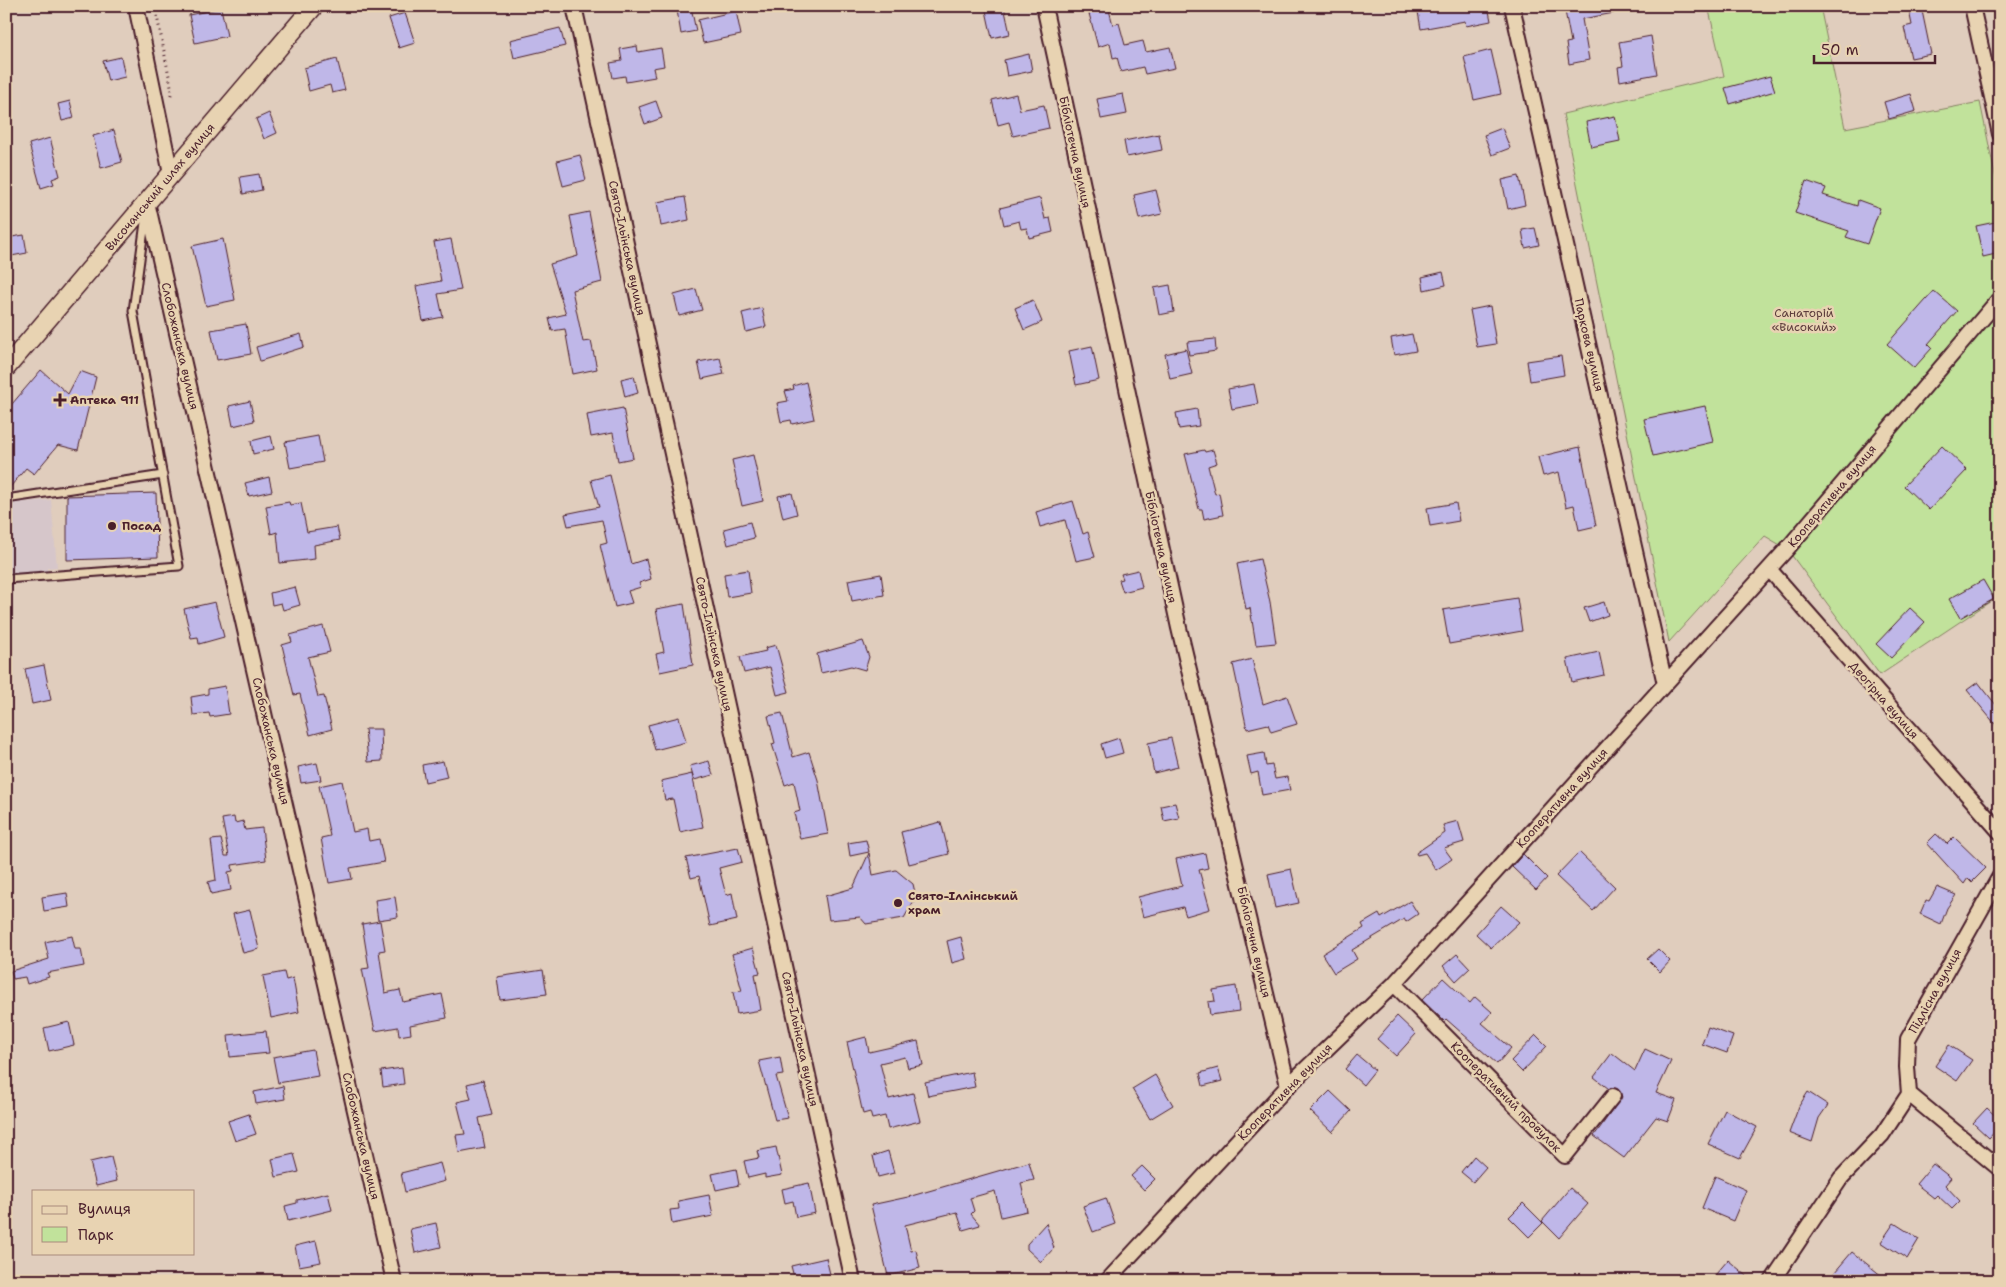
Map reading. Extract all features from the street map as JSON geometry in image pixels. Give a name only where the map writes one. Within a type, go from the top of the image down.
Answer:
[{"type":"street","points":[[136,6],[171,174]]},
{"type":"street","name":"Височанський шлях вулиця","points":[[6,368],[314,6]]},
{"type":"street","name":"Свято-Ільїнська вулиця","points":[[574,6],[853,1281]]},
{"type":"street","name":"Бібліотечна вулиця","points":[[1044,6],[1179,628],[1288,1086]]},
{"type":"street","name":"Паркова вулиця","points":[[1512,6],[1665,684]]},
{"type":"street","points":[[1972,6],[2000,134]]},
{"type":"street","name":"Слобожанська вулиця","points":[[147,202],[394,1281]]},
{"type":"street","name":"Кооперативна вулиця","points":[[1107,1281],[1288,1086],[1394,984],[1769,569],[2000,298]]},
{"type":"street","name":"Двогірна вулиця","points":[[1769,569],[2000,832]]},
{"type":"street","name":"Підлісна вулиця","points":[[1909,1094],[1907,1067],[1908,1039],[2000,876]]},
{"type":"street","name":"Кооперативний провулок","points":[[1394,984],[1564,1156],[1613,1096]]},
{"type":"street","points":[[1772,1281],[1841,1178],[1882,1135],[1909,1094],[2000,1169]]},
{"type":"lane","points":[[6,579],[179,566],[133,311],[147,202]]},
{"type":"lane","points":[[6,498],[163,475]]},
{"type":"shaded area","points":[[51,500],[57,567],[47,568],[48,576],[13,578],[13,585],[6,586],[6,503]]},
{"type":"green space","name":"Санаторій «Високий»","points":[[1708,6],[1820,6],[1845,128],[1980,102],[2000,199],[2000,595],[1880,675],[1787,549],[1765,536],[1669,642],[1563,114],[1724,76]]},
{"type":"building","points":[[985,6],[1004,6],[1010,34],[992,38]]},
{"type":"building","points":[[1087,6],[1108,6],[1113,25],[1119,23],[1125,45],[1143,41],[1146,52],[1170,47],[1175,68],[1145,74],[1143,67],[1121,72],[1117,57],[1113,58],[1110,43],[1098,47]]},
{"type":"building","points":[[1417,6],[1488,6],[1491,21],[1466,26],[1465,21],[1421,29]]},
{"type":"building","points":[[1564,6],[1613,6],[1614,13],[1582,19],[1589,60],[1569,64],[1566,43],[1571,42]]},
{"type":"building","points":[[1908,6],[1921,6],[1931,54],[1911,58],[1904,27],[1912,25]]},
{"type":"building","points":[[691,7],[696,31],[681,34],[677,10]]},
{"type":"building","points":[[221,8],[227,36],[195,43],[189,15]]},
{"type":"building","points":[[736,11],[741,35],[703,43],[698,20]]},
{"type":"building","points":[[405,13],[415,43],[399,48],[389,18]]},
{"type":"building","points":[[560,28],[565,46],[514,58],[510,40]]},
{"type":"building","points":[[1651,36],[1657,74],[1620,81],[1618,67],[1623,66],[1619,42]]},
{"type":"building","points":[[637,46],[638,52],[661,48],[664,66],[653,68],[655,77],[626,82],[625,76],[613,78],[610,63],[622,61],[620,49]]},
{"type":"building","points":[[1491,50],[1501,94],[1474,100],[1464,57]]},
{"type":"building","points":[[1029,54],[1032,71],[1007,76],[1004,60]]},
{"type":"building","points":[[121,57],[125,77],[108,81],[103,61]]},
{"type":"building","points":[[337,59],[345,90],[332,93],[330,85],[309,91],[304,68]]},
{"type":"building","points":[[1770,76],[1775,91],[1730,104],[1725,88]]},
{"type":"building","points":[[1016,94],[1020,110],[1044,105],[1049,128],[1013,136],[1009,122],[998,125],[992,100]]},
{"type":"building","points":[[1123,94],[1127,114],[1101,119],[1097,99]]},
{"type":"building","points":[[1911,94],[1916,111],[1889,119],[1884,102]]},
{"type":"building","points":[[70,101],[74,118],[62,121],[58,104]]},
{"type":"building","points":[[656,101],[662,118],[645,124],[639,107]]},
{"type":"building","points":[[269,113],[277,133],[264,139],[256,119]]},
{"type":"building","points":[[1615,116],[1620,141],[1591,147],[1586,122]]},
{"type":"building","points":[[1502,128],[1510,148],[1492,155],[1484,135]]},
{"type":"building","points":[[114,130],[122,162],[101,168],[93,136]]},
{"type":"building","points":[[1159,134],[1162,150],[1127,157],[1124,141]]},
{"type":"building","points":[[50,138],[60,176],[52,179],[54,184],[41,188],[29,144]]},
{"type":"building","points":[[580,155],[586,180],[563,186],[557,161]]},
{"type":"building","points":[[259,174],[262,190],[243,194],[240,177]]},
{"type":"building","points":[[1519,176],[1525,205],[1508,209],[1502,180]]},
{"type":"building","points":[[1806,181],[1826,188],[1823,195],[1857,206],[1858,200],[1880,208],[1867,244],[1846,237],[1849,231],[1795,213]]},
{"type":"building","points":[[1156,190],[1162,214],[1139,219],[1134,195]]},
{"type":"building","points":[[685,197],[689,220],[661,226],[657,202]]},
{"type":"building","points":[[1040,198],[1045,219],[1050,218],[1053,232],[1029,238],[1027,228],[1021,229],[1019,221],[1004,225],[1000,208]]},
{"type":"building","points":[[589,212],[602,282],[572,290],[583,342],[591,341],[597,369],[573,374],[565,329],[552,331],[549,318],[566,314],[550,264],[578,256],[570,216]]},
{"type":"building","points":[[2000,221],[2000,253],[1983,257],[1976,226]]},
{"type":"building","points":[[1535,228],[1539,245],[1525,248],[1522,230]]},
{"type":"building","points":[[24,235],[27,253],[6,257],[6,238]]},
{"type":"building","points":[[223,239],[235,300],[206,306],[192,246]]},
{"type":"building","points":[[451,239],[461,290],[438,294],[443,317],[423,321],[416,286],[441,281],[434,242]]},
{"type":"building","points":[[1443,272],[1446,285],[1424,290],[1422,277]]},
{"type":"building","points":[[1170,285],[1174,312],[1159,315],[1154,288]]},
{"type":"building","points":[[696,289],[702,310],[679,316],[674,295]]},
{"type":"building","points":[[1934,291],[1957,311],[1928,344],[1932,348],[1914,368],[1887,344]]},
{"type":"building","points":[[1033,300],[1042,322],[1024,330],[1015,308]]},
{"type":"building","points":[[1490,306],[1496,344],[1477,347],[1470,310]]},
{"type":"building","points":[[762,308],[766,327],[746,332],[742,313]]},
{"type":"building","points":[[246,324],[251,354],[217,360],[211,330]]},
{"type":"building","points":[[301,334],[304,347],[260,361],[256,347]]},
{"type":"building","points":[[1412,334],[1416,351],[1394,355],[1391,338]]},
{"type":"building","points":[[1215,339],[1216,351],[1189,355],[1187,342]]},
{"type":"building","points":[[1092,346],[1099,380],[1076,385],[1069,351]]},
{"type":"building","points":[[1186,349],[1192,374],[1170,379],[1165,354]]},
{"type":"building","points":[[1561,356],[1564,375],[1530,381],[1527,361]]},
{"type":"building","points":[[720,358],[724,374],[702,379],[698,362]]},
{"type":"building","points":[[41,370],[68,394],[80,371],[96,377],[78,450],[58,445],[34,474],[26,468],[6,492],[6,411]]},
{"type":"building","points":[[634,376],[638,393],[625,397],[621,379]]},
{"type":"building","points":[[806,382],[814,419],[792,424],[791,420],[781,422],[777,403],[788,401],[785,391],[794,389],[793,386]]},
{"type":"building","points":[[1254,384],[1258,404],[1232,409],[1228,389]]},
{"type":"building","points":[[250,401],[254,421],[233,426],[229,406]]},
{"type":"building","points":[[1705,406],[1713,442],[1653,456],[1644,419]]},
{"type":"building","points":[[623,408],[633,458],[618,461],[613,433],[591,437],[587,415]]},
{"type":"building","points":[[1197,409],[1199,426],[1179,429],[1176,413]]},
{"type":"building","points":[[271,436],[274,449],[253,454],[251,441]]},
{"type":"building","points":[[318,436],[323,462],[290,468],[285,442]]},
{"type":"building","points":[[1942,446],[1967,470],[1929,510],[1904,486]]},
{"type":"building","points":[[1580,447],[1596,526],[1579,530],[1574,505],[1566,507],[1559,472],[1543,476],[1538,457]]},
{"type":"building","points":[[1204,450],[1205,452],[1213,450],[1217,463],[1208,466],[1215,494],[1219,493],[1223,515],[1204,519],[1202,509],[1199,509],[1185,454]]},
{"type":"building","points":[[753,455],[763,501],[742,506],[732,460]]},
{"type":"building","points":[[610,475],[631,564],[646,559],[651,579],[639,583],[641,587],[628,591],[632,603],[615,607],[600,545],[607,543],[602,520],[568,526],[565,514],[599,507],[591,480]]},
{"type":"building","points":[[269,477],[272,491],[249,496],[245,483]]},
{"type":"building","name":"Посад","points":[[156,493],[158,557],[67,560],[67,496]]},
{"type":"building","points":[[792,493],[797,514],[783,518],[778,496]]},
{"type":"building","points":[[1073,501],[1083,534],[1088,532],[1095,557],[1076,561],[1065,520],[1040,527],[1036,512]]},
{"type":"building","points":[[289,502],[290,505],[301,503],[307,532],[337,527],[340,540],[314,545],[315,559],[280,563],[277,532],[271,534],[266,506]]},
{"type":"building","points":[[1456,503],[1459,521],[1430,526],[1427,508]]},
{"type":"building","points":[[750,522],[754,538],[728,545],[724,529]]},
{"type":"building","points":[[1260,559],[1270,602],[1276,643],[1256,645],[1250,608],[1246,609],[1237,564]]},
{"type":"building","points":[[748,570],[751,593],[727,597],[724,574]]},
{"type":"building","points":[[1138,570],[1142,587],[1123,592],[1119,580],[1123,579],[1121,574]]},
{"type":"building","points":[[881,574],[884,595],[852,601],[848,580]]},
{"type":"building","points":[[1983,580],[1994,599],[1960,618],[1949,599]]},
{"type":"building","points":[[295,587],[300,605],[283,610],[281,603],[272,605],[270,593]]},
{"type":"building","points":[[1517,598],[1522,631],[1449,644],[1443,610]]},
{"type":"building","points":[[215,602],[224,637],[199,644],[198,637],[191,638],[184,609]]},
{"type":"building","points":[[1604,602],[1608,615],[1589,622],[1584,608]]},
{"type":"building","points":[[684,604],[693,665],[660,672],[656,654],[664,652],[656,609]]},
{"type":"building","points":[[1910,608],[1925,622],[1891,658],[1876,644]]},
{"type":"building","points":[[323,626],[330,652],[308,657],[318,697],[324,696],[332,729],[310,735],[300,694],[294,695],[282,645],[292,642],[290,635]]},
{"type":"building","points":[[863,641],[869,657],[865,670],[851,666],[821,673],[817,654]]},
{"type":"building","points":[[776,645],[789,692],[777,695],[770,667],[744,673],[740,657],[766,651],[765,648]]},
{"type":"building","points":[[1599,652],[1604,675],[1572,682],[1567,659]]},
{"type":"building","points":[[1252,659],[1263,704],[1287,696],[1297,724],[1271,732],[1268,724],[1247,729],[1233,664]]},
{"type":"building","points":[[44,665],[51,700],[32,704],[25,669]]},
{"type":"building","points":[[1978,682],[2000,710],[2000,730],[1967,690]]},
{"type":"building","points":[[225,686],[229,714],[210,717],[209,713],[193,715],[191,697],[208,694],[208,689]]},
{"type":"building","points":[[782,713],[793,757],[809,752],[818,780],[828,834],[800,839],[794,813],[800,811],[794,782],[785,785],[772,744],[775,743],[768,716]]},
{"type":"building","points":[[679,717],[686,742],[655,750],[648,725]]},
{"type":"building","points":[[365,729],[381,729],[382,761],[368,762]]},
{"type":"building","points":[[1119,738],[1123,753],[1105,758],[1101,744]]},
{"type":"building","points":[[1171,738],[1178,767],[1154,773],[1148,743]]},
{"type":"building","points":[[1264,753],[1266,766],[1272,765],[1275,779],[1287,777],[1290,790],[1262,795],[1258,772],[1251,774],[1247,756]]},
{"type":"building","points":[[443,761],[447,777],[425,782],[422,765]]},
{"type":"building","points":[[709,761],[713,775],[694,780],[690,766]]},
{"type":"building","points":[[317,763],[321,780],[301,783],[298,767]]},
{"type":"building","points":[[692,774],[703,827],[680,832],[673,799],[665,800],[661,781]]},
{"type":"building","points":[[342,781],[353,832],[367,829],[369,841],[379,839],[384,862],[350,868],[352,879],[329,883],[321,838],[330,836],[319,786]]},
{"type":"building","points":[[1175,803],[1179,818],[1164,821],[1161,806]]},
{"type":"building","points":[[234,817],[235,823],[243,821],[245,830],[262,828],[266,860],[232,865],[233,871],[228,872],[231,890],[211,894],[208,882],[216,880],[211,840],[221,839],[225,856],[229,856],[222,819]]},
{"type":"building","points":[[1458,821],[1464,842],[1444,848],[1452,859],[1436,870],[1425,853],[1417,855],[1416,853],[1445,833],[1443,825]]},
{"type":"building","points":[[941,822],[949,854],[909,864],[901,832]]},
{"type":"building","points":[[1936,834],[1947,844],[1954,837],[1986,868],[1972,882],[1968,878],[1964,884],[1927,843]]},
{"type":"building","points":[[866,840],[869,852],[850,856],[848,843]]},
{"type":"building","points":[[738,848],[742,862],[719,868],[726,895],[732,893],[737,920],[710,926],[699,876],[691,878],[686,858]]},
{"type":"building","points":[[1579,852],[1615,887],[1593,911],[1556,876]]},
{"type":"building","name":"Свято-Іллінський храм","points":[[869,853],[873,875],[896,870],[913,884],[916,897],[904,918],[866,924],[860,917],[829,920],[825,896],[853,888]]},
{"type":"building","points":[[1205,853],[1208,868],[1199,870],[1210,909],[1186,916],[1183,907],[1143,917],[1138,897],[1182,886],[1176,859]]},
{"type":"building","points":[[1523,854],[1547,878],[1536,890],[1512,867]]},
{"type":"building","points":[[1291,869],[1299,903],[1275,908],[1268,874]]},
{"type":"building","points":[[1937,887],[1956,895],[1947,908],[1941,924],[1920,914],[1926,900],[1929,901]]},
{"type":"building","points":[[67,893],[69,907],[44,911],[42,897]]},
{"type":"building","points":[[395,897],[398,917],[378,920],[375,900]]},
{"type":"building","points":[[1410,901],[1418,914],[1406,922],[1404,919],[1352,950],[1357,959],[1334,973],[1322,954],[1364,928],[1362,924],[1379,914],[1381,918]]},
{"type":"building","points":[[1501,906],[1519,922],[1491,948],[1476,934]]},
{"type":"building","points":[[250,910],[259,949],[243,953],[233,914]]},
{"type":"building","points":[[380,921],[385,950],[379,951],[385,993],[400,990],[403,1002],[442,994],[447,1018],[410,1025],[411,1034],[399,1036],[398,1027],[375,1031],[362,969],[369,968],[362,924]]},
{"type":"building","points":[[72,936],[75,949],[81,949],[84,966],[47,973],[49,977],[27,984],[25,977],[13,979],[11,971],[49,959],[45,942]]},
{"type":"building","points":[[961,937],[966,959],[952,963],[947,941]]},
{"type":"building","points":[[753,948],[760,973],[755,974],[761,1010],[737,1014],[733,992],[742,991],[732,954]]},
{"type":"building","points":[[1658,949],[1670,961],[1660,972],[1647,959]]},
{"type":"building","points":[[1457,954],[1470,968],[1456,981],[1443,966]]},
{"type":"building","points":[[543,970],[547,994],[500,1000],[497,977]]},
{"type":"building","points":[[284,972],[286,980],[293,978],[299,1012],[271,1018],[263,976]]},
{"type":"building","points":[[1443,978],[1470,1003],[1475,997],[1492,1012],[1482,1023],[1511,1048],[1497,1064],[1446,1019],[1444,1021],[1422,1000]]},
{"type":"building","points":[[1236,986],[1239,1011],[1210,1015],[1208,1002],[1215,1001],[1213,990]]},
{"type":"building","points":[[1397,1016],[1416,1034],[1396,1056],[1377,1039]]},
{"type":"building","points":[[69,1022],[74,1045],[49,1051],[44,1028]]},
{"type":"building","points":[[1708,1027],[1733,1036],[1727,1053],[1702,1044]]},
{"type":"building","points":[[266,1031],[269,1053],[230,1057],[228,1035]]},
{"type":"building","points":[[1536,1035],[1547,1046],[1522,1072],[1511,1061]]},
{"type":"building","points":[[866,1037],[869,1052],[918,1041],[923,1065],[908,1068],[905,1057],[880,1063],[889,1099],[913,1093],[920,1121],[888,1129],[885,1116],[872,1119],[870,1112],[863,1114],[847,1042]]},
{"type":"building","points":[[1949,1045],[1972,1060],[1957,1081],[1935,1066]]},
{"type":"building","points":[[1645,1049],[1671,1061],[1656,1093],[1676,1100],[1668,1121],[1656,1117],[1624,1158],[1594,1136],[1622,1097],[1618,1089],[1609,1089],[1594,1077],[1612,1053],[1635,1071]]},
{"type":"building","points":[[313,1050],[318,1076],[278,1083],[273,1057]]},
{"type":"building","points":[[1357,1055],[1375,1070],[1363,1085],[1345,1069]]},
{"type":"building","points":[[780,1057],[783,1075],[776,1076],[788,1118],[775,1120],[759,1061]]},
{"type":"building","points":[[402,1068],[404,1084],[383,1087],[381,1071]]},
{"type":"building","points":[[1218,1068],[1222,1081],[1203,1086],[1200,1073]]},
{"type":"building","points":[[972,1072],[975,1087],[928,1096],[925,1082]]},
{"type":"building","points":[[1155,1075],[1173,1105],[1150,1119],[1132,1089]]},
{"type":"building","points":[[483,1080],[492,1115],[479,1118],[485,1148],[459,1153],[456,1135],[465,1134],[457,1102],[471,1099],[467,1084]]},
{"type":"building","points":[[283,1086],[285,1099],[256,1104],[254,1092]]},
{"type":"building","points":[[1330,1091],[1351,1111],[1332,1132],[1310,1111]]},
{"type":"building","points":[[1808,1092],[1828,1105],[1819,1118],[1812,1142],[1789,1133],[1799,1106]]},
{"type":"building","points":[[1987,1108],[2000,1120],[2000,1126],[1989,1138],[1973,1123]]},
{"type":"building","points":[[1725,1110],[1757,1127],[1740,1158],[1708,1144]]},
{"type":"building","points":[[249,1114],[256,1134],[235,1141],[228,1121]]},
{"type":"building","points":[[776,1147],[782,1175],[765,1178],[765,1174],[748,1178],[744,1161],[759,1158],[757,1151]]},
{"type":"building","points":[[888,1151],[894,1173],[878,1177],[873,1156]]},
{"type":"building","points":[[294,1154],[299,1172],[276,1177],[272,1159]]},
{"type":"building","points":[[1474,1156],[1486,1167],[1473,1182],[1461,1172]]},
{"type":"building","points":[[111,1157],[117,1181],[96,1186],[90,1162]]},
{"type":"building","points":[[1029,1162],[1034,1180],[1021,1183],[1027,1211],[1001,1217],[995,1191],[970,1198],[974,1211],[971,1214],[980,1225],[963,1230],[957,1212],[905,1225],[911,1251],[916,1250],[920,1268],[888,1276],[871,1205],[908,1197]]},
{"type":"building","points":[[440,1163],[445,1181],[405,1192],[401,1173]]},
{"type":"building","points":[[1933,1164],[1951,1178],[1945,1185],[1960,1201],[1952,1209],[1937,1195],[1934,1198],[1916,1184]]},
{"type":"building","points":[[1142,1166],[1155,1179],[1144,1190],[1131,1176]]},
{"type":"building","points":[[736,1169],[739,1185],[716,1190],[712,1174]]},
{"type":"building","points":[[1715,1176],[1746,1190],[1733,1221],[1702,1208]]},
{"type":"building","points":[[809,1183],[815,1213],[796,1217],[793,1201],[785,1203],[782,1189]]},
{"type":"building","points":[[1570,1188],[1588,1204],[1559,1238],[1542,1221]]},
{"type":"building","points":[[328,1193],[332,1210],[288,1221],[285,1206],[297,1203],[297,1200]]},
{"type":"building","points":[[709,1195],[713,1216],[672,1224],[670,1210],[679,1209],[678,1201]]},
{"type":"building","points":[[1106,1198],[1115,1224],[1093,1232],[1083,1206]]},
{"type":"building","points":[[1523,1203],[1543,1223],[1529,1237],[1509,1217]]},
{"type":"building","points":[[436,1223],[441,1247],[415,1253],[410,1229]]},
{"type":"building","points":[[1046,1223],[1054,1248],[1041,1262],[1027,1249],[1027,1244]]},
{"type":"building","points":[[1894,1223],[1919,1239],[1907,1259],[1881,1242]]},
{"type":"building","points":[[316,1241],[321,1262],[299,1266],[295,1246]]},
{"type":"building","points":[[1852,1252],[1888,1281],[1844,1281],[1834,1273]]},
{"type":"building","points":[[826,1258],[830,1274],[795,1281],[791,1266]]},
{"type":"building","points":[[1728,1260],[1753,1281],[1710,1281]]},
{"type":"place","name":"Аптека 911","points":[[60,400]]},
{"type":"place","name":"Посад","points":[[112,526]]},
{"type":"place","name":"Свято-Іллінський храм","points":[[898,903]]}]
